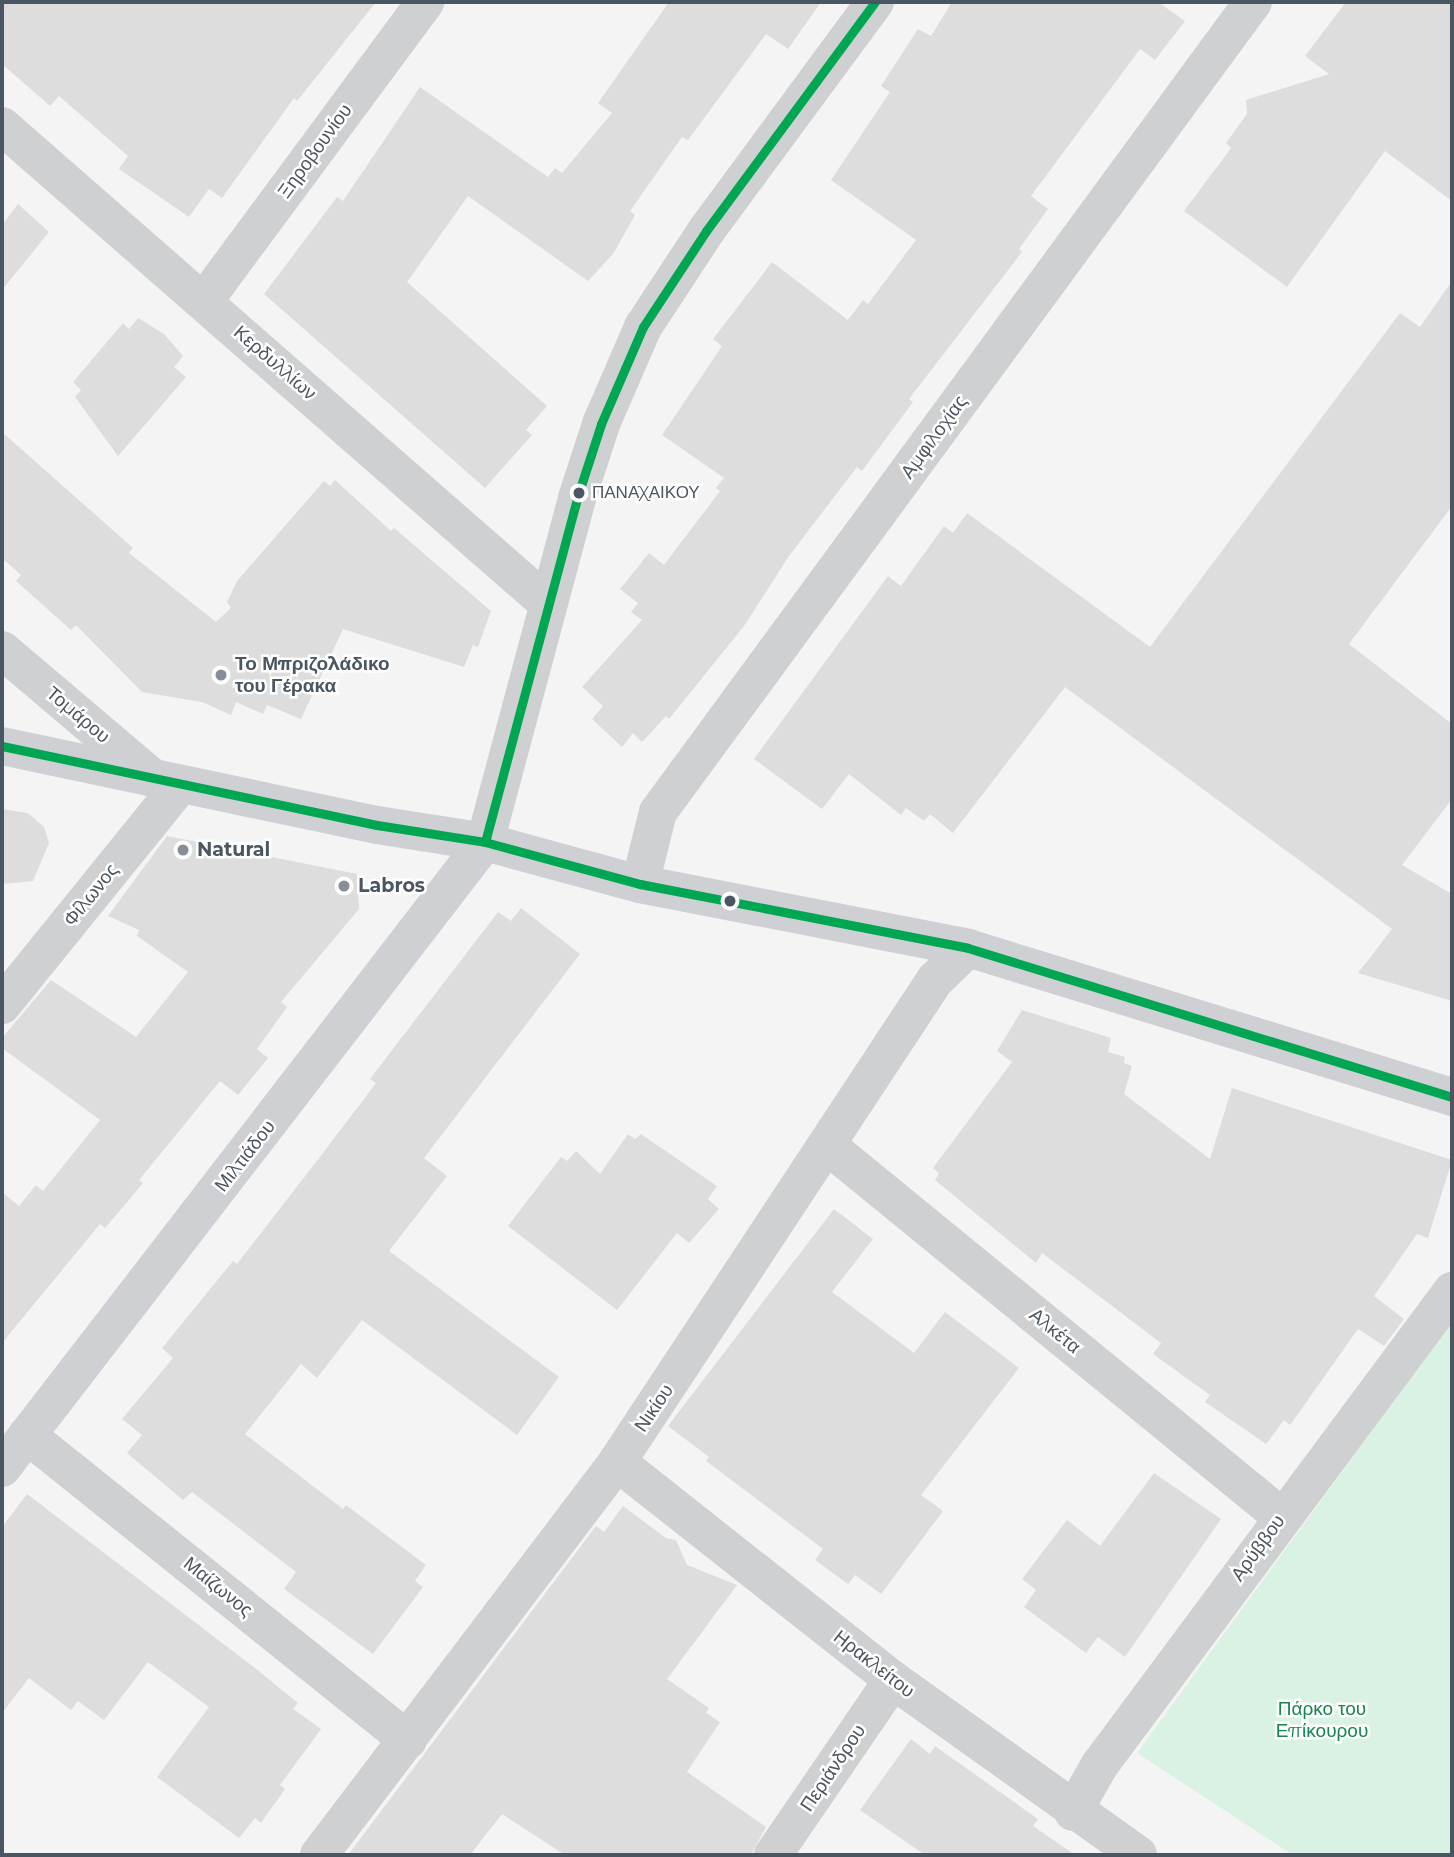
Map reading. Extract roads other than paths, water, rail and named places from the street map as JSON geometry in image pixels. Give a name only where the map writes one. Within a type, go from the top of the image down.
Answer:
[{"type":"street","name":"Ξηροβουνίου","points":[[204,301],[425,2]]},
{"type":"street","points":[[485,842],[547,603],[601,424],[643,327],[706,231],[875,2]]},
{"type":"street","name":"Αμφιλοχίας","points":[[640,884],[657,812],[1253,2]]},
{"type":"street","name":"Κερδυλλίων","points":[[2,126],[547,603]]},
{"type":"street","name":"Τομάρου","points":[[2,650],[167,782]]},
{"type":"street","points":[[2,746],[167,782],[485,842],[640,884],[968,948],[1452,1097]]},
{"type":"street","name":"Φίλωνος","points":[[2,1005],[167,782]]},
{"type":"street","name":"Μιλτιάδου","points":[[2,1468],[485,842]]},
{"type":"street","name":"Νικίου","points":[[319,1855],[617,1462],[828,1146],[935,980],[968,948]]},
{"type":"street","name":"Αλκέτα","points":[[828,1146],[1282,1517]]},
{"type":"street","name":"Αρύββου","points":[[1073,1812],[1099,1766],[1452,1291]]},
{"type":"street","name":"Μαίζωνος","points":[[27,1434],[408,1740]]},
{"type":"street","name":"Ηρακλείτου","points":[[617,1462],[893,1680],[1073,1812],[1138,1855]]},
{"type":"street","name":"Περιάνδρου","points":[[773,1855],[893,1680]]},
{"type":"place","name":"ΠΑΝΑΧΑΙΚΟΥ","points":[[579,493]]},
{"type":"place","name":"Το Μπριζολάδικο του Γέρακα","points":[[221,675]]},
{"type":"place","name":"Natural","points":[[183,850]]},
{"type":"place","name":"Labros","points":[[344,886]]},
{"type":"park label","name":"Πάρκο του Επίκουρου","points":[[1322,1720]]}]
